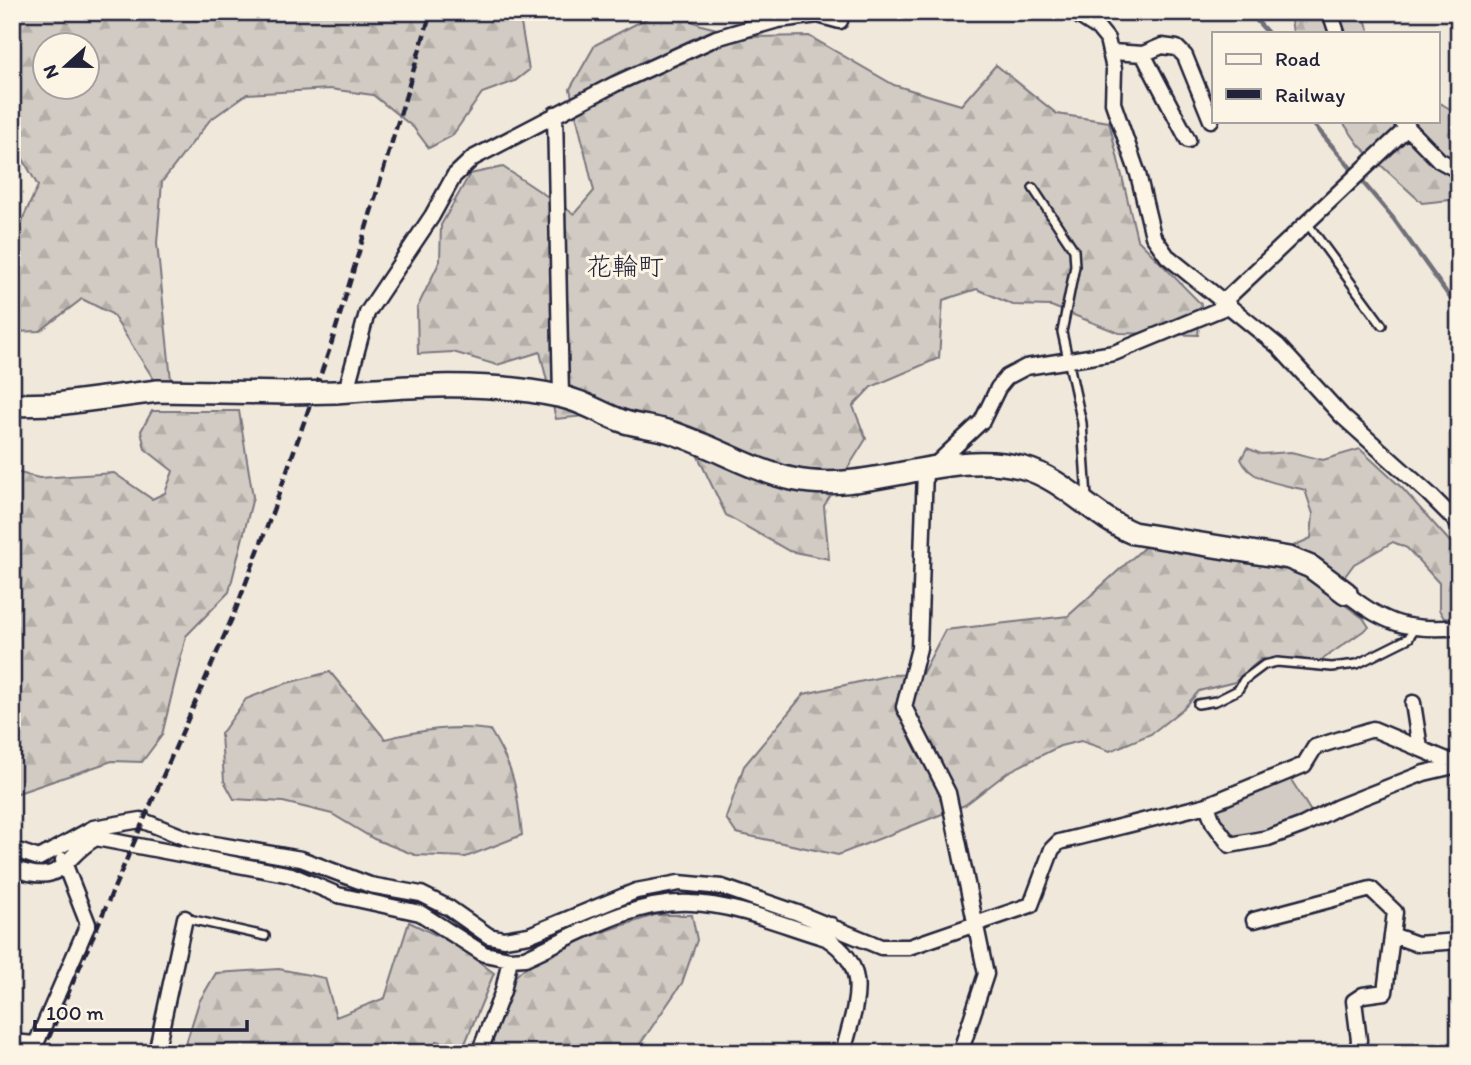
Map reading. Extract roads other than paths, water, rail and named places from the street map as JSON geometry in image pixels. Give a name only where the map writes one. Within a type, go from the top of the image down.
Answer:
[{"type":"street","points":[[1073,12],[1098,28],[1107,39],[1112,52],[1113,103],[1138,174],[1153,236],[1184,271],[1278,346],[1342,416],[1459,524]]},
{"type":"street","points":[[1330,12],[1337,32]]},
{"type":"street","points":[[341,391],[367,313],[432,216],[454,176],[473,158],[555,114],[716,38],[778,20],[805,16],[818,15],[840,21]]},
{"type":"street","points":[[1112,52],[1143,54],[1163,46],[1178,48],[1185,56],[1210,120]]},
{"type":"street","points":[[1143,54],[1188,140]]},
{"type":"street","points":[[555,114],[561,396]]},
{"type":"street","points":[[960,1053],[986,974],[948,793],[904,707],[919,648],[928,468],[982,421],[998,388],[1007,377],[1026,367],[1114,353],[1226,304],[1405,124],[1439,160],[1459,171]]},
{"type":"street","points":[[12,405],[57,404],[158,391],[288,393],[444,384],[479,385],[561,396],[618,420],[688,438],[774,475],[795,480],[834,482],[928,468],[990,464],[1024,468],[1088,506],[1117,527],[1133,533],[1289,558],[1311,567],[1377,617],[1413,628],[1459,627]]},
{"type":"street","points":[[1413,703],[1420,748]]},
{"type":"street","points":[[12,868],[28,874],[45,875],[65,868],[79,848],[96,838],[291,875],[338,895],[421,913],[484,954],[510,959],[525,958],[636,910],[691,902],[828,931],[881,947],[895,948],[1031,905],[1052,849],[1059,842],[1207,805],[1304,765],[1315,747],[1373,729],[1458,765]]},
{"type":"street","points":[[1207,805],[1213,822],[1230,845],[1268,838],[1412,778],[1458,765]]},
{"type":"street","points":[[12,849],[39,858],[93,828],[141,820],[191,840],[301,859],[370,885],[421,894],[449,908],[489,936],[504,939],[529,935],[636,891],[679,883],[722,887],[828,931],[852,960],[857,976],[857,992],[843,1053]]},
{"type":"street","points":[[12,1042],[34,1049],[88,924],[59,849]]},
{"type":"street","points":[[1254,920],[1371,889],[1395,912],[1385,992],[1363,995],[1354,1001],[1359,1040],[1356,1053]]},
{"type":"street","points":[[156,1053],[185,918]]},
{"type":"street","points":[[1392,935],[1416,944],[1459,941]]},
{"type":"street","points":[[478,1053],[503,991],[510,959]]},
{"type":"lane","points":[[1459,42],[1459,56]]},
{"type":"lane","points":[[1033,188],[1074,250],[1075,266],[1062,332],[1082,423],[1088,506]]},
{"type":"lane","points":[[1307,223],[1382,326]]},
{"type":"lane","points":[[1198,704],[1216,701],[1238,690],[1244,680],[1264,665],[1277,662],[1332,667],[1357,664],[1409,638],[1413,628]]},
{"type":"lane","points":[[185,918],[265,936]]},
{"type":"waterway","points":[[1249,12],[1267,32]]},
{"type":"waterway","points":[[1312,122],[1393,218],[1459,310]]},
{"type":"railway","points":[[42,1053],[236,609],[270,519],[330,348],[431,12]]},
{"type":"district","name":"花輪町","points":[[625,266]]}]
